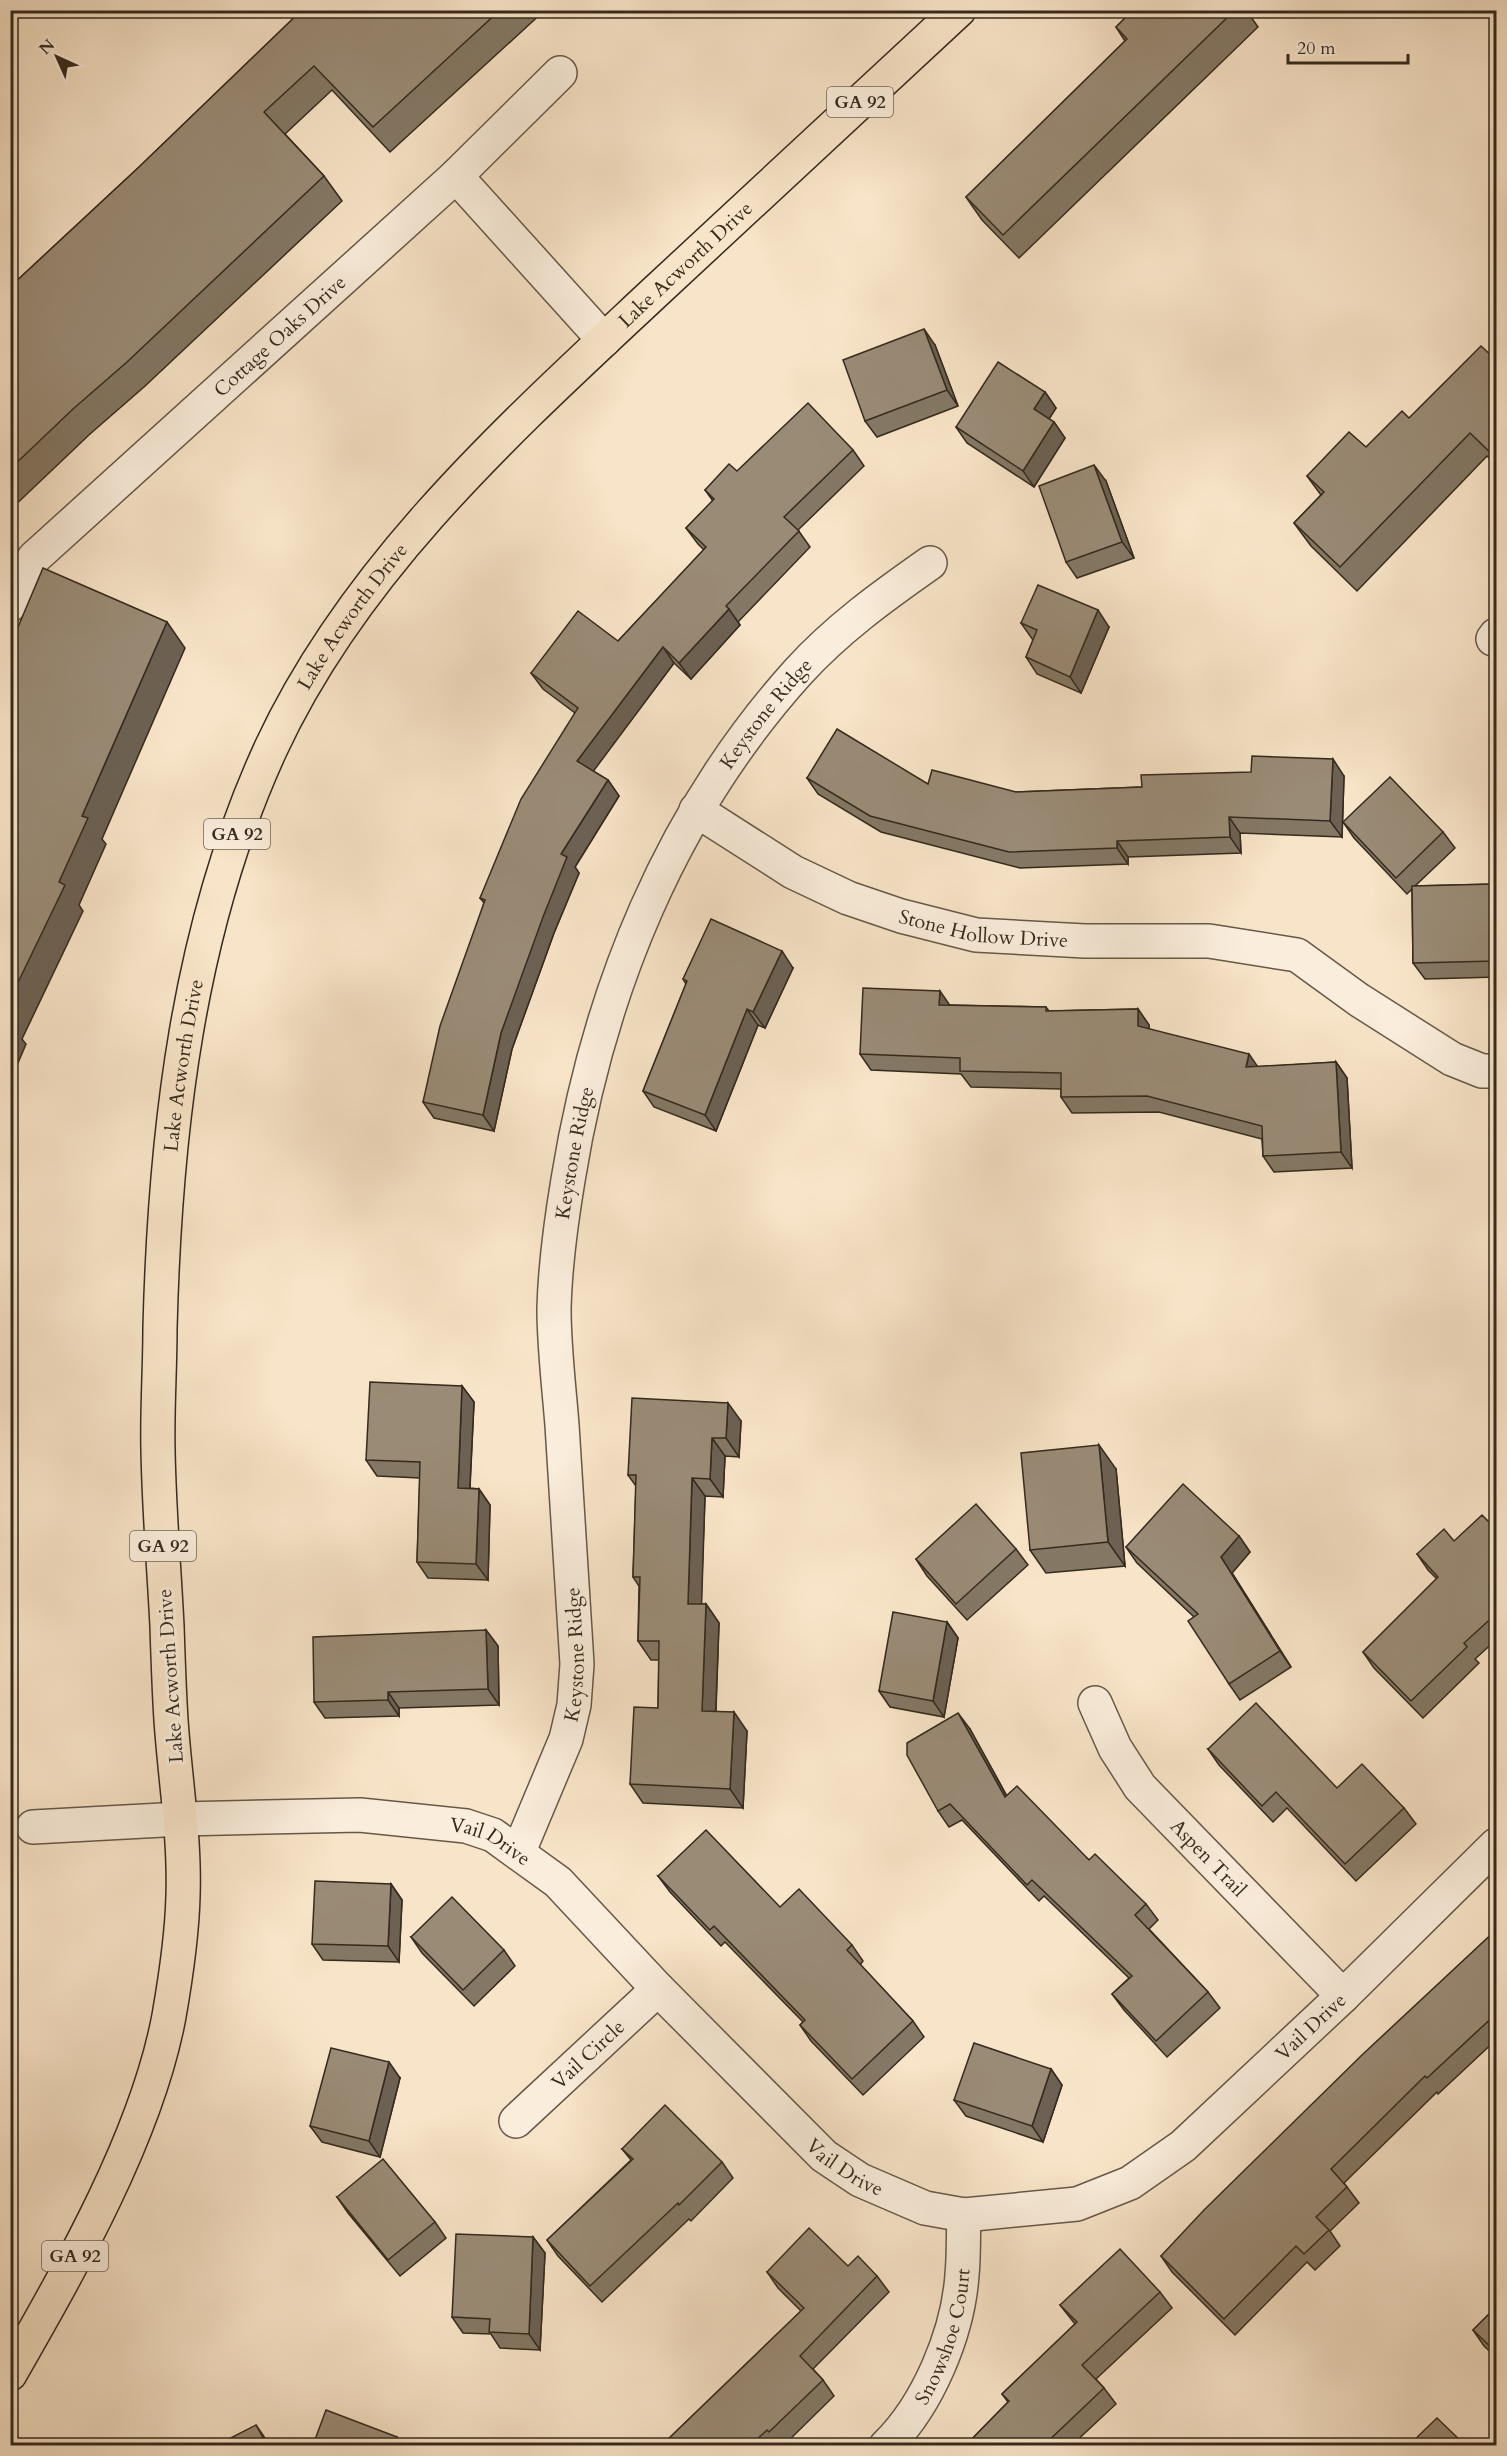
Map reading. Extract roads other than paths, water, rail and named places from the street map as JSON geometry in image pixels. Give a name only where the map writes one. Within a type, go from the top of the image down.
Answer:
[{"type":"main road","name":"Lake Acworth Drive","points":[[10,2374],[88,2232],[132,2134],[167,2026],[178,1958],[183,1894],[181,1819],[171,1723],[158,1448],[162,1248],[177,1095],[212,913],[239,826],[273,745],[310,677],[352,612],[406,543],[463,477],[604,340],[959,10]]},
{"type":"street","name":"Cottage Oaks Drive","points":[[10,605],[34,558],[456,176],[560,73]]},
{"type":"street","points":[[456,176],[604,340]]},
{"type":"street","name":"Keystone Ridge","points":[[519,1851],[566,1740],[574,1705],[577,1665],[554,1308],[561,1222],[576,1128],[603,1021],[636,930],[666,865],[696,810],[726,763],[798,672],[860,612],[930,563]]},
{"type":"street","name":"Stone Hollow Drive","points":[[696,810],[793,872],[848,898],[901,916],[976,935],[1085,941],[1209,941],[1298,955],[1359,1000],[1452,1059],[1482,1071],[1497,1071]]},
{"type":"street","name":"Aspen Trail","points":[[1095,1703],[1115,1748],[1140,1787],[1343,1996]]},
{"type":"street","name":"Vail Drive","points":[[33,1827],[181,1819],[360,1815],[466,1826],[494,1835],[519,1851],[558,1882],[658,1989],[824,2156],[860,2180],[925,2208],[964,2215],[1077,2204],[1130,2182],[1182,2146],[1343,1996],[1497,1845]]},
{"type":"street","name":"Vail Circle","points":[[516,2121],[658,1989]]},
{"type":"street","name":"Snowshoe Court","points":[[886,2445],[927,2391],[949,2336],[962,2277],[964,2215]]}]
